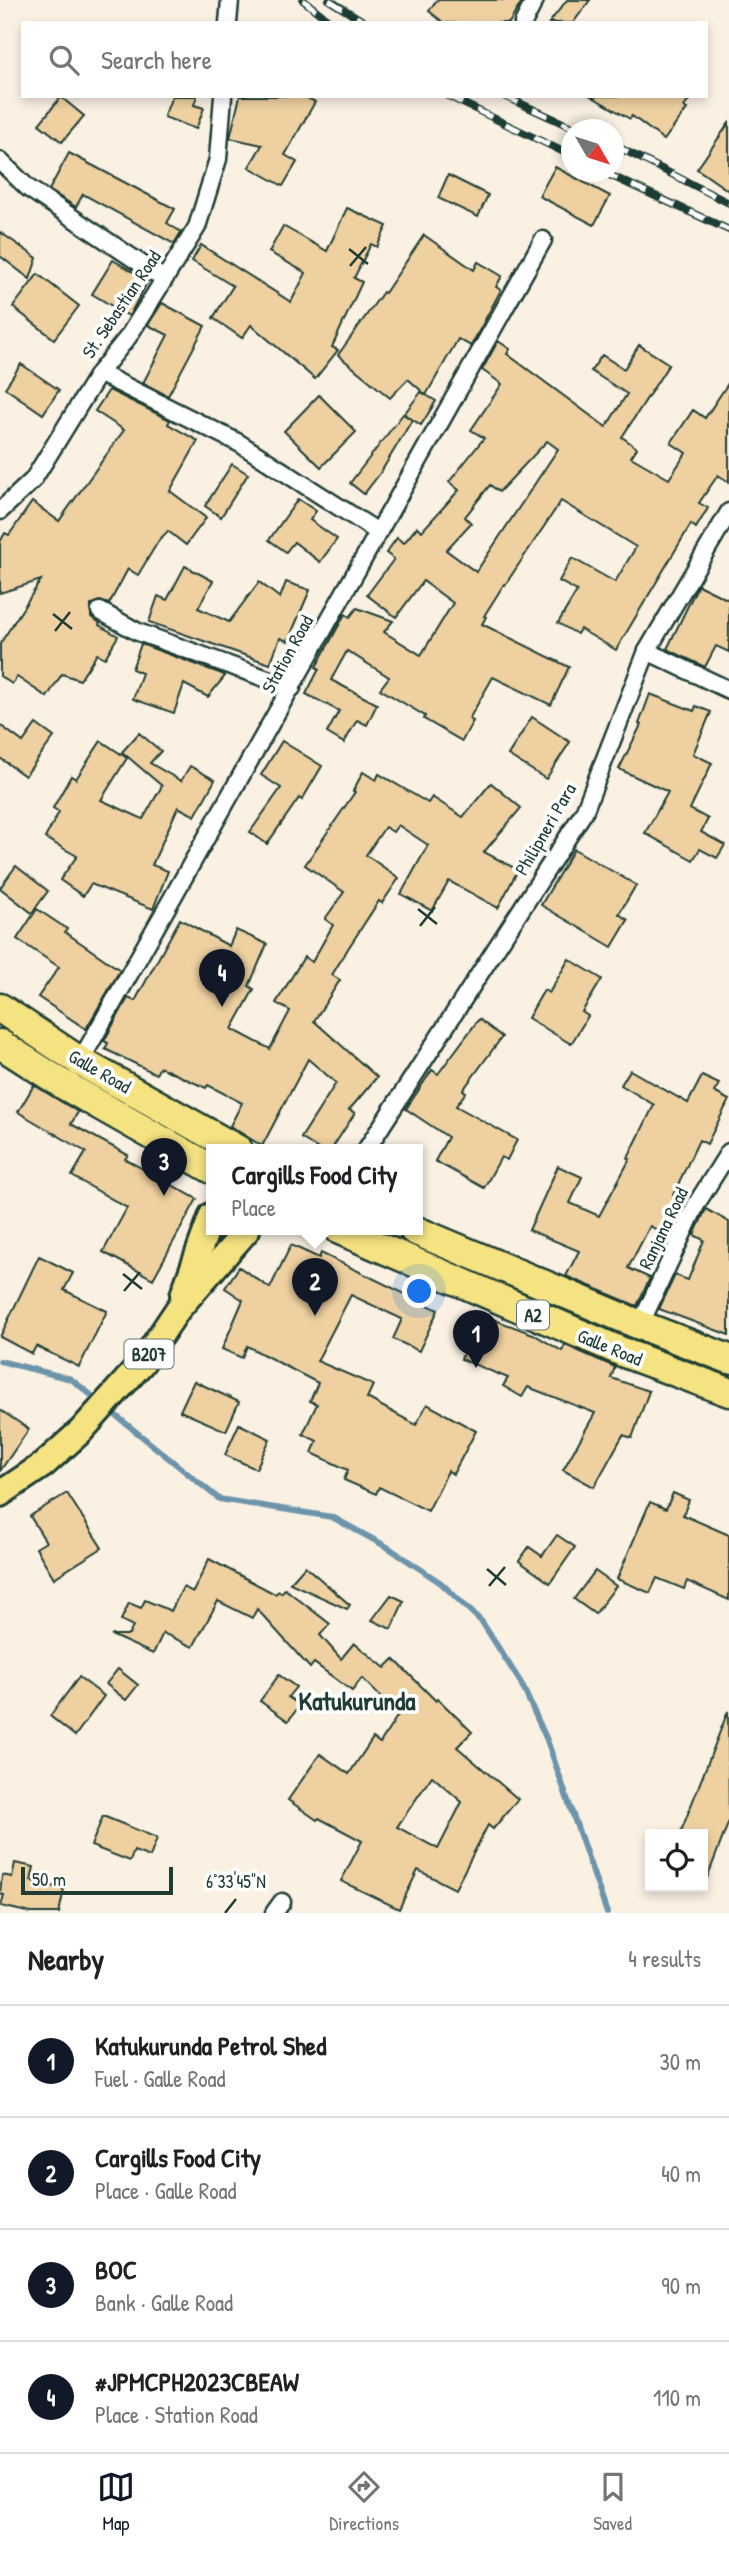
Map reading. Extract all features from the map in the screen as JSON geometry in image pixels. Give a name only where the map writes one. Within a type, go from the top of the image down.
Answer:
[{"type":"highway","name":"Galle Road","points":[[0,1008],[81,1062],[228,1144]]},
{"type":"highway","name":"Galle Road","points":[[0,1044],[64,1085],[206,1166]]},
{"type":"highway","name":"Galle Road","points":[[423,1234],[640,1325],[729,1359]]},
{"type":"highway","name":"Galle Road","points":[[351,1235],[627,1354],[729,1392]]},
{"type":"highway","points":[[500,1301],[513,1272]]},
{"type":"main road","name":"B207","points":[[178,1308],[206,1229]]},
{"type":"main road","name":"B207","points":[[0,1493],[43,1465],[81,1431],[142,1363],[178,1308],[243,1235]]},
{"type":"street","points":[[228,21],[230,0]]},
{"type":"street","points":[[524,21],[535,0]]},
{"type":"street","name":"St. Sebastian Road","points":[[2,507],[33,480],[99,373],[128,337],[197,227],[218,159],[223,98]]},
{"type":"street","points":[[0,161],[28,188],[164,279]]},
{"type":"street","name":"Station Road","points":[[64,1085],[81,1062],[543,240]]},
{"type":"street","points":[[99,373],[239,443],[378,532]]},
{"type":"street","name":"Philipneri Para","points":[[370,1144],[584,813],[647,651],[729,512]]},
{"type":"street","points":[[100,611],[138,632],[292,688]]},
{"type":"street","points":[[647,651],[729,690]]},
{"type":"street","name":"Ranjana Road","points":[[640,1325],[696,1203],[729,1152]]},
{"type":"building","points":[[437,0],[523,0],[510,21],[442,21],[429,11]]},
{"type":"building","points":[[567,0],[590,0],[574,21],[551,21]]},
{"type":"building","points":[[60,98],[84,116],[62,142],[39,124]]},
{"type":"building","points":[[171,98],[196,98],[194,105],[204,108],[196,129],[164,117]]},
{"type":"building","points":[[240,98],[308,98],[315,102],[285,155],[297,162],[283,186],[249,167],[262,145],[230,138]]},
{"type":"building","points":[[594,98],[691,98],[684,107],[687,109],[664,140],[632,116],[630,119]]},
{"type":"building","points":[[729,123],[729,191],[697,169]]},
{"type":"building","points":[[69,153],[175,209],[167,223],[181,232],[174,244],[83,194],[76,207],[49,190]]},
{"type":"building","points":[[555,167],[561,170],[561,182],[583,182],[610,196],[594,225],[539,196]]},
{"type":"building","points":[[448,175],[488,195],[478,217],[438,198]]},
{"type":"building","points":[[347,208],[387,226],[377,247],[371,244],[354,278],[362,282],[332,347],[338,350],[315,379],[251,325],[242,338],[213,318],[233,286],[192,261],[201,245],[291,302],[306,273],[269,252],[283,226],[327,251]]},
{"type":"building","points":[[0,232],[37,258],[30,279],[0,256]]},
{"type":"building","points":[[424,235],[474,270],[478,262],[502,276],[496,287],[501,290],[471,346],[458,339],[426,395],[408,379],[390,398],[338,355]]},
{"type":"building","points":[[113,260],[148,281],[129,316],[92,294]]},
{"type":"building","points":[[38,274],[79,306],[54,339],[13,307]]},
{"type":"building","points":[[162,303],[205,326],[168,396],[143,383],[168,335],[148,325]]},
{"type":"building","points":[[498,341],[510,349],[507,354],[606,427],[627,394],[591,371],[602,355],[624,369],[639,345],[669,364],[622,437],[637,448],[631,457],[669,479],[686,453],[671,443],[693,410],[705,418],[729,382],[729,482],[718,475],[699,503],[708,508],[696,528],[691,524],[616,650],[580,629],[577,634],[558,623],[577,591],[559,581],[572,558],[615,582],[636,547],[561,501],[504,584],[484,616],[486,617],[482,624],[569,667],[551,705],[493,677],[469,719],[473,721],[462,741],[380,689],[389,677],[347,651],[331,680],[377,704],[367,725],[357,720],[344,743],[327,733],[339,711],[306,694],[319,669],[316,667],[345,614],[350,617],[357,608],[393,621],[384,632],[421,655],[453,603],[423,581],[396,617],[367,595],[394,559],[386,553],[397,538],[404,543],[417,527],[422,531],[459,490],[449,482],[484,438],[471,430],[502,384],[482,370]],"holes":[[[547,441],[558,449],[476,572],[446,550],[471,523],[465,517],[490,485],[499,492]]]},
{"type":"building","points":[[21,364],[59,390],[43,414],[5,388]]},
{"type":"building","points":[[109,390],[170,420],[168,424],[198,441],[170,491],[206,518],[186,545],[168,531],[159,540],[138,575],[128,569],[109,604],[99,601],[91,605],[91,617],[118,636],[105,658],[97,654],[80,680],[62,674],[47,697],[17,677],[12,684],[0,676],[0,644],[41,580],[0,593],[0,542],[5,533],[9,535],[32,502],[59,521],[124,430],[95,411]]},
{"type":"building","points":[[421,392],[436,401],[421,425],[404,414]]},
{"type":"building","points":[[319,395],[356,432],[321,467],[284,431]]},
{"type":"building","points":[[403,414],[412,420],[381,472],[364,494],[350,483]]},
{"type":"building","points":[[232,464],[248,474],[221,517],[205,506]]},
{"type":"building","points":[[298,499],[316,511],[310,520],[337,539],[320,562],[294,542],[286,552],[269,540]]},
{"type":"building","points":[[185,566],[213,581],[198,608],[229,622],[259,582],[280,598],[286,582],[310,590],[288,641],[280,638],[270,664],[149,622],[158,596],[167,600]]},
{"type":"building","points":[[698,585],[729,600],[729,652],[716,646],[705,667],[667,649]]},
{"type":"building","points":[[141,644],[225,676],[208,697],[184,684],[174,713],[133,699],[142,673],[132,669]]},
{"type":"building","points":[[650,694],[694,711],[696,706],[711,712],[693,754],[712,763],[690,809],[708,819],[701,832],[725,845],[717,858],[700,849],[693,860],[645,833],[668,792],[619,769],[641,725],[639,724]]},
{"type":"building","points":[[532,717],[570,742],[546,779],[508,755]]},
{"type":"building","points":[[36,724],[54,737],[25,776],[0,758],[0,725],[23,742]]},
{"type":"building","points":[[139,733],[161,751],[150,763],[181,781],[190,766],[215,780],[195,816],[178,807],[152,865],[168,871],[153,909],[91,884],[83,896],[60,880],[77,856],[45,838],[59,812],[53,808],[71,776],[76,779],[101,741],[127,758],[101,800],[143,819],[162,786],[122,752]]},
{"type":"building","points":[[282,741],[322,766],[302,800],[299,798],[267,844],[250,832],[281,788],[261,775]]},
{"type":"building","points":[[363,772],[376,780],[379,774],[428,803],[432,797],[463,817],[491,783],[521,808],[484,852],[518,870],[498,908],[449,881],[432,911],[401,894],[428,845],[398,825],[393,832],[385,827],[366,855],[399,878],[382,903],[379,901],[332,975],[340,980],[314,1021],[377,1077],[349,1110],[355,1113],[335,1144],[310,1144],[301,1138],[336,1083],[308,1059],[263,1144],[259,1144],[230,1126],[242,1103],[208,1085],[206,1088],[160,1067],[156,1074],[105,1049],[108,1043],[104,1041],[128,998],[135,1001],[180,919],[229,946],[236,930],[267,944],[249,986],[254,989],[232,1029],[270,1049],[290,1011],[276,1003],[304,957],[312,962],[333,925],[325,919],[344,892],[305,865],[355,792],[353,791]]},
{"type":"building","points":[[574,849],[636,885],[619,914],[628,920],[612,947],[541,905]]},
{"type":"building","points":[[16,866],[48,891],[32,913],[0,888]]},
{"type":"building","points":[[37,909],[120,970],[86,1029],[38,997],[59,967],[17,939]]},
{"type":"building","points":[[569,959],[602,979],[582,1012],[588,1016],[571,1044],[528,1018],[544,990],[549,993]]},
{"type":"building","points":[[479,1019],[502,1037],[463,1090],[466,1092],[456,1106],[517,1140],[507,1160],[501,1157],[484,1188],[435,1161],[448,1137],[406,1109],[432,1070],[438,1074]]},
{"type":"building","points":[[630,1070],[688,1103],[702,1076],[719,1084],[714,1092],[729,1100],[707,1144],[699,1140],[673,1195],[686,1202],[675,1225],[673,1223],[667,1235],[650,1226],[628,1268],[650,1278],[637,1306],[566,1276],[579,1251],[529,1230],[558,1166],[582,1177],[570,1203],[599,1216],[630,1159],[628,1158],[654,1105],[621,1085]]},
{"type":"building","points":[[34,1085],[78,1112],[71,1124],[128,1155],[125,1159],[197,1199],[153,1279],[103,1252],[127,1208],[72,1176],[86,1152],[18,1112]]},
{"type":"building","points":[[706,1209],[729,1222],[729,1335],[659,1309],[675,1275],[688,1280],[704,1240],[694,1235]]},
{"type":"building","points":[[291,1245],[319,1258],[321,1253],[438,1310],[419,1351],[393,1339],[402,1319],[351,1295],[317,1361],[373,1385],[367,1398],[416,1425],[427,1404],[476,1431],[453,1474],[448,1471],[428,1511],[379,1487],[376,1494],[344,1480],[348,1470],[312,1453],[317,1441],[303,1434],[317,1404],[310,1401],[318,1383],[247,1346],[242,1358],[222,1349],[243,1300],[225,1288],[239,1267],[270,1288]]},
{"type":"building","points":[[39,1256],[73,1273],[64,1290],[107,1311],[79,1367],[36,1346],[32,1354],[0,1337]]},
{"type":"building","points":[[479,1314],[533,1334],[562,1351],[565,1345],[615,1367],[611,1378],[649,1391],[632,1438],[623,1435],[594,1487],[563,1470],[595,1413],[528,1387],[522,1397],[503,1386],[508,1378],[461,1359]]},
{"type":"building","points":[[194,1381],[239,1402],[226,1431],[180,1411]]},
{"type":"building","points":[[0,1410],[29,1429],[0,1471]]},
{"type":"building","points":[[239,1424],[270,1439],[256,1469],[225,1455]]},
{"type":"building","points":[[67,1493],[102,1548],[54,1578],[36,1548],[46,1542],[30,1516]]},
{"type":"building","points":[[673,1493],[689,1500],[683,1515],[729,1535],[729,1600],[687,1581],[684,1589],[657,1578],[650,1593],[617,1579],[650,1502],[666,1509]]},
{"type":"building","points":[[557,1535],[575,1547],[550,1583],[519,1561],[529,1547],[542,1556]]},
{"type":"building","points":[[209,1559],[275,1594],[285,1589],[330,1624],[320,1635],[341,1659],[354,1643],[385,1668],[394,1659],[472,1732],[457,1747],[518,1799],[493,1829],[488,1825],[455,1889],[418,1870],[399,1909],[341,1881],[362,1841],[319,1818],[317,1820],[288,1800],[320,1754],[349,1774],[373,1738],[380,1743],[398,1715],[362,1678],[352,1691],[314,1663],[310,1668],[257,1609],[252,1618],[218,1601],[193,1647],[163,1633],[153,1654],[111,1635],[129,1635],[133,1626],[121,1620],[129,1603],[141,1608],[145,1600],[171,1611],[183,1587],[193,1592]],"holes":[[[432,1776],[462,1802],[438,1849],[397,1827]]]},
{"type":"building","points":[[305,1566],[350,1605],[347,1609],[290,1583]]},
{"type":"building","points":[[595,1571],[616,1586],[595,1614],[574,1599]]},
{"type":"building","points":[[391,1595],[404,1601],[391,1629],[372,1620]]},
{"type":"building","points":[[118,1669],[138,1685],[126,1700],[106,1684]]},
{"type":"building","points":[[279,1675],[296,1687],[288,1697],[300,1705],[288,1721],[260,1701]]},
{"type":"building","points":[[79,1677],[104,1696],[75,1736],[50,1716]]},
{"type":"building","points":[[728,1711],[729,1821],[708,1876],[708,1829],[682,1829]]},
{"type":"building","points":[[103,1816],[157,1838],[150,1857],[134,1851],[130,1861],[91,1846]]},
{"type":"building","points":[[15,1863],[34,1867],[31,1881],[64,1889],[59,1913],[31,1913],[1,1906],[4,1895],[0,1894],[2,1875],[12,1877]]},
{"type":"waterway","points":[[0,1361],[71,1379],[100,1402]]},
{"type":"waterway","points":[[108,1409],[219,1499],[332,1517],[389,1548],[441,1583],[482,1622],[521,1683],[547,1740],[607,1913]]},
{"type":"railway","points":[[303,0],[329,21]]},
{"type":"railway","points":[[329,0],[363,21]]},
{"type":"railway","points":[[452,98],[561,151]]},
{"type":"railway","points":[[508,98],[561,122]]},
{"type":"railway","points":[[624,150],[729,203]]},
{"type":"railway","points":[[624,182],[729,230]]},
{"type":"place","name":"#JPMCPH2023CBEAW","points":[[222,1007]]},
{"type":"place","name":"BOC","points":[[164,1196]]},
{"type":"place","name":"Cargills Food City","points":[[315,1316]]},
{"type":"place","name":"Katukurunda Petrol Shed","points":[[476,1368]]},
{"type":"district","name":"Katukurunda","points":[[357,1700]]}]
